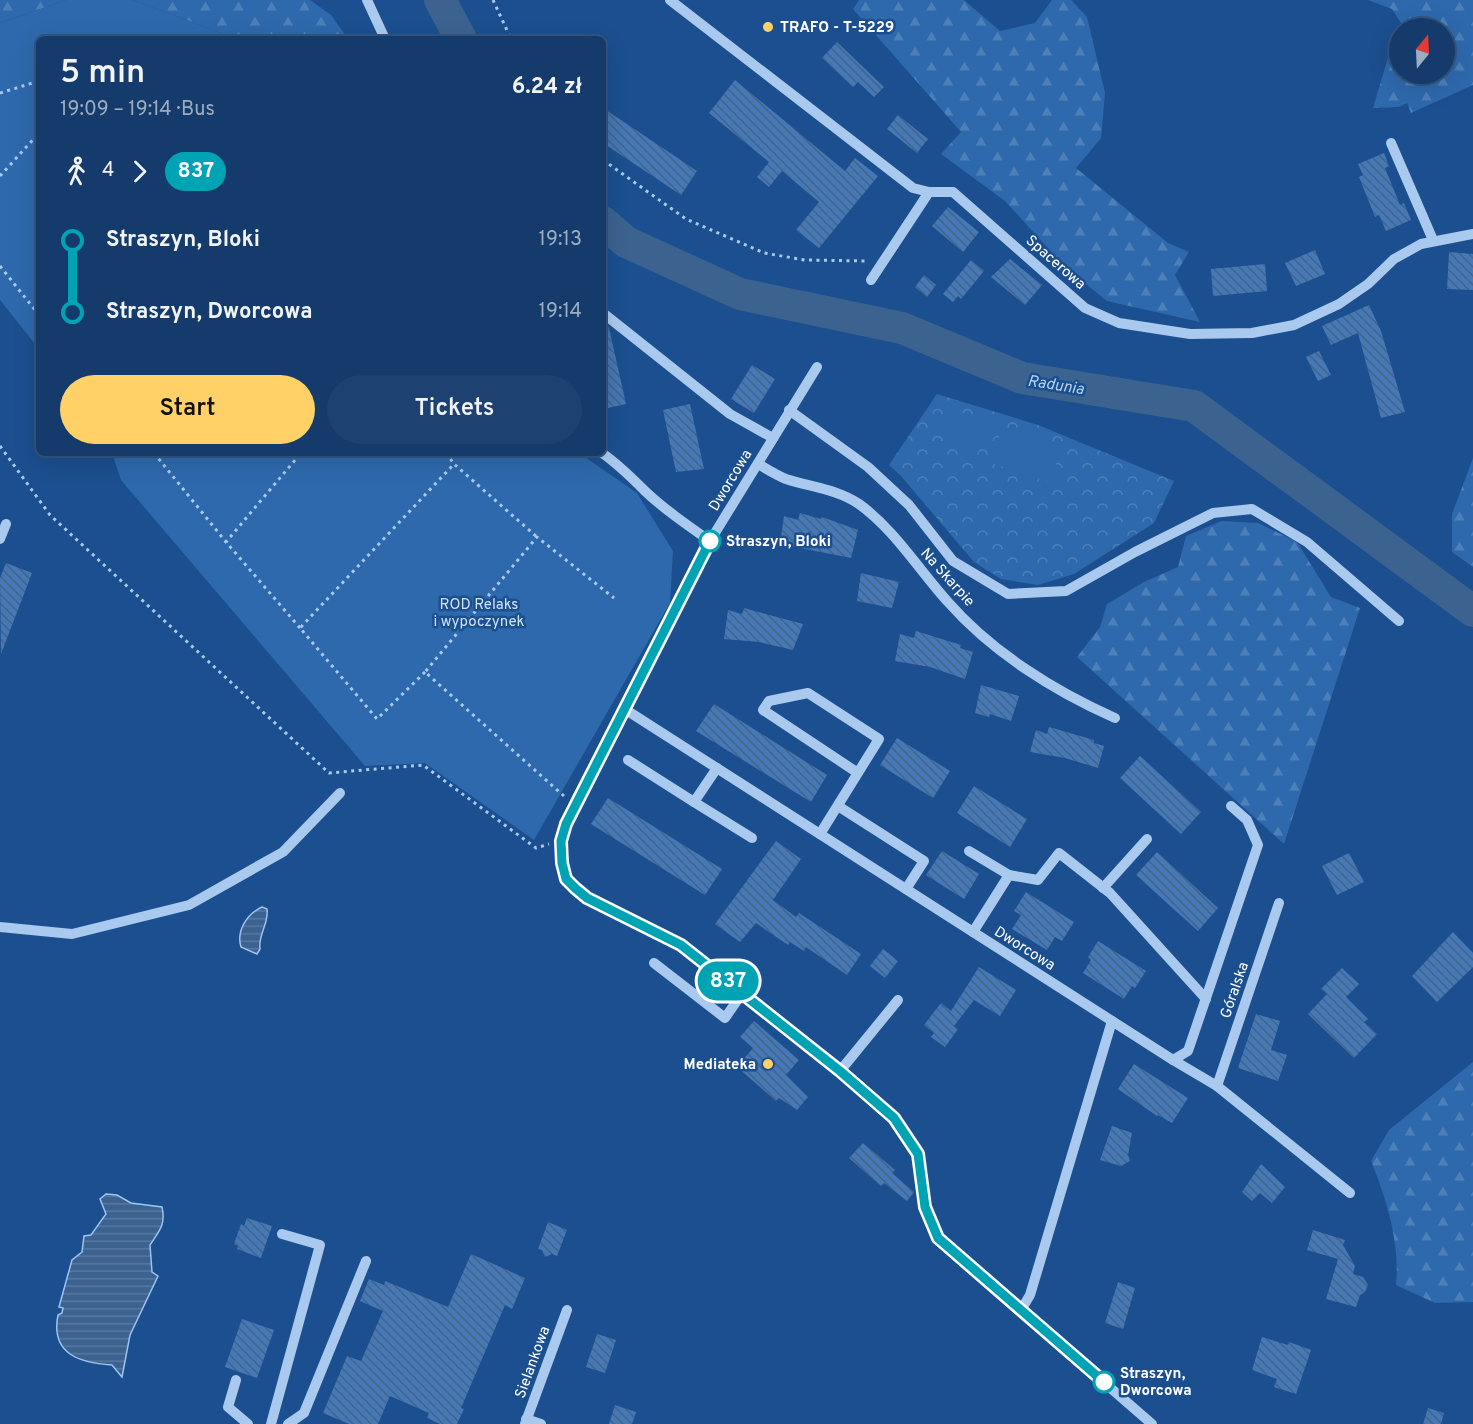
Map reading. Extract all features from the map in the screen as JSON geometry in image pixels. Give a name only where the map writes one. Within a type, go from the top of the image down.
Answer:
[{"type":"street","points":[[367,0],[384,36]]},
{"type":"street","name":"Spacerowa","points":[[670,0],[913,188],[929,192],[953,192],[1085,308],[1119,323],[1190,334],[1252,333],[1294,325],[1339,304],[1368,284],[1394,259],[1433,240],[1473,234]]},
{"type":"street","points":[[1391,143],[1433,240]]},
{"type":"street","points":[[871,280],[929,192]]},
{"type":"street","points":[[606,315],[730,414],[772,438]]},
{"type":"street","name":"Dworcowa","points":[[818,367],[789,410],[710,541],[574,806],[561,841],[566,879],[587,898],[671,939],[743,992],[894,1118],[918,1154],[925,1207],[938,1238],[1152,1424]]},
{"type":"street","points":[[789,410],[882,479],[909,505],[953,561],[1008,594],[1066,591],[1135,552],[1214,513],[1252,509],[1307,542],[1399,621]]},
{"type":"street","points":[[606,456],[627,471],[643,489],[678,519],[710,541]]},
{"type":"street","name":"Na Skarpie","points":[[758,464],[784,478],[826,489],[857,503],[880,520],[950,604],[992,643],[1079,702],[1115,718]]},
{"type":"street","points":[[0,539],[6,524]]},
{"type":"street","points":[[820,834],[879,739],[808,693],[769,700],[763,710],[858,772]]},
{"type":"street","name":"Dworcowa","points":[[623,708],[1173,1060]]},
{"type":"street","points":[[628,760],[752,838]]},
{"type":"street","points":[[694,802],[717,768]]},
{"type":"street","points":[[0,927],[72,934],[189,905],[283,852],[340,793]]},
{"type":"street","points":[[838,806],[924,861],[906,889]]},
{"type":"street","points":[[1231,806],[1247,820],[1258,845],[1188,1051],[1173,1060],[1217,1086],[1350,1193]]},
{"type":"street","points":[[1103,888],[1148,839]]},
{"type":"street","points":[[969,851],[1009,875],[1038,880],[1059,853],[1103,888],[1206,999]]},
{"type":"street","points":[[973,933],[1009,875]]},
{"type":"street","name":"Góralska","points":[[1217,1086],[1279,903]]},
{"type":"street","points":[[654,963],[725,1018],[743,992]]},
{"type":"street","points":[[840,1071],[898,1000]]},
{"type":"street","points":[[1021,1310],[1030,1295],[1112,1021]]},
{"type":"street","points":[[271,1424],[320,1245],[282,1234]]},
{"type":"street","points":[[288,1424],[304,1413],[366,1261]]},
{"type":"street","name":"Sielankowa","points":[[525,1422],[567,1310]]},
{"type":"street","points":[[236,1380],[228,1407],[248,1424]]},
{"type":"street","points":[[525,1422],[541,1424]]},
{"type":"path","points":[[493,0],[510,36]]},
{"type":"path","points":[[0,93],[36,82]]},
{"type":"path","points":[[0,176],[36,136]]},
{"type":"path","points":[[606,162],[686,219],[764,253],[805,260],[884,261]]},
{"type":"path","points":[[0,266],[36,311]]},
{"type":"path","points":[[0,446],[50,514],[330,773],[423,765],[536,848],[561,841]]},
{"type":"path","points":[[156,456],[226,542],[377,719],[425,672],[537,537]]},
{"type":"path","points":[[226,542],[298,456]]},
{"type":"path","points":[[448,456],[454,464],[537,537],[614,598]]},
{"type":"path","points":[[300,628],[454,464]]},
{"type":"path","points":[[425,672],[574,806]]},
{"type":"green space","points":[[0,0],[66,0],[0,23]]},
{"type":"green space","points":[[66,0],[133,0],[229,36],[36,36],[36,345],[0,300],[0,23]]},
{"type":"green space","points":[[133,0],[310,0],[331,15],[346,36],[229,36]]},
{"type":"green space","points":[[859,0],[964,0],[1000,31],[1035,23],[1052,0],[1071,0],[1087,17],[1105,93],[1101,138],[1076,168],[1168,243],[1189,252],[1175,275],[1200,322],[1107,301],[1065,267],[1005,201],[941,154],[961,132],[853,9]]},
{"type":"green space","points":[[1368,0],[1473,0],[1473,85],[1411,113],[1407,103],[1399,107],[1373,108],[1389,57],[1389,84],[1455,84],[1455,18],[1398,18],[1392,9]]},
{"type":"green space","points":[[937,394],[1038,425],[1174,481],[1154,523],[1074,574],[1038,585],[1001,579],[974,562],[889,465]]},
{"type":"green space","points":[[948,408],[998,425],[989,451],[939,435]]},
{"type":"green space","points":[[1002,426],[1062,446],[1050,482],[990,463]]},
{"type":"green space","name":"ROD Relaks i wypoczynek","points":[[113,456],[583,456],[637,493],[673,551],[670,603],[534,840],[425,763],[365,766],[121,480]]},
{"type":"green space","points":[[1473,458],[1473,567],[1452,552],[1452,514]]},
{"type":"green space","points":[[1222,521],[1258,523],[1297,542],[1331,597],[1360,608],[1284,844],[1077,657],[1100,627],[1107,604],[1144,582],[1178,567],[1186,536]]},
{"type":"green space","points":[[1473,1062],[1473,1302],[1435,1303],[1396,1285],[1396,1253],[1391,1222],[1371,1161],[1389,1130]]},
{"type":"shaded area","points":[[262,907],[267,909],[267,914],[257,954],[241,947],[240,935],[247,919]]},
{"type":"shaded area","points":[[106,1194],[117,1195],[131,1203],[162,1207],[163,1213],[161,1228],[150,1245],[152,1272],[158,1276],[130,1335],[122,1377],[112,1365],[89,1362],[70,1354],[63,1348],[57,1329],[58,1315],[62,1313],[63,1308],[59,1307],[72,1260],[82,1252],[84,1236],[91,1235],[106,1214],[100,1199]]},
{"type":"building","points":[[837,42],[884,87],[874,97],[858,82],[853,87],[822,58]]},
{"type":"building","points":[[735,80],[845,171],[855,158],[878,176],[819,248],[796,230],[819,202],[782,171],[769,187],[757,177],[769,162],[709,113]]},
{"type":"building","points":[[606,110],[697,171],[681,195],[606,145]]},
{"type":"building","points":[[898,115],[928,139],[917,153],[887,129]]},
{"type":"building","points":[[1384,153],[1389,166],[1385,168],[1400,205],[1404,203],[1411,220],[1386,231],[1379,215],[1375,217],[1359,177],[1363,175],[1358,164]]},
{"type":"building","points":[[948,207],[979,232],[963,252],[932,226]]},
{"type":"building","points":[[1315,250],[1325,274],[1296,286],[1285,263]]},
{"type":"building","points":[[1449,252],[1473,254],[1473,290],[1447,289]]},
{"type":"building","points":[[1010,259],[1042,285],[1025,305],[991,277]]},
{"type":"building","points":[[971,260],[984,271],[961,299],[958,296],[953,302],[943,294]]},
{"type":"building","points":[[1265,264],[1267,291],[1213,296],[1211,269]]},
{"type":"building","points":[[924,275],[936,285],[927,297],[915,287]]},
{"type":"building","points":[[1369,305],[1381,331],[1405,412],[1381,418],[1358,333],[1331,345],[1322,326]]},
{"type":"building","points":[[606,325],[609,328],[626,404],[608,408],[606,405]]},
{"type":"building","points":[[1319,351],[1331,375],[1318,381],[1306,357]]},
{"type":"building","points":[[752,365],[775,379],[754,413],[731,399]]},
{"type":"building","points":[[690,404],[704,469],[676,472],[663,410]]},
{"type":"building","points":[[800,513],[821,519],[822,517],[858,530],[851,558],[780,544],[784,516],[798,520]]},
{"type":"building","points":[[6,563],[32,573],[1,654],[0,578]]},
{"type":"building","points":[[861,573],[899,582],[892,608],[857,601]]},
{"type":"building","points":[[744,608],[803,624],[793,650],[759,642],[724,639],[728,610],[742,614]]},
{"type":"building","points":[[916,631],[961,645],[960,648],[973,652],[965,679],[930,667],[895,661],[900,634],[914,638]]},
{"type":"building","points":[[981,685],[1019,696],[1011,721],[990,714],[989,717],[975,713]]},
{"type":"building","points":[[714,704],[827,775],[811,802],[696,731]]},
{"type":"building","points":[[1049,727],[1094,740],[1094,743],[1104,746],[1098,768],[1065,758],[1030,752],[1036,730],[1047,734]]},
{"type":"building","points":[[897,738],[950,771],[933,798],[880,765]]},
{"type":"building","points":[[1140,756],[1201,812],[1181,834],[1120,778]]},
{"type":"building","points":[[974,786],[1027,819],[1010,847],[957,813]]},
{"type":"building","points":[[608,798],[722,869],[705,895],[591,824]]},
{"type":"building","points":[[776,841],[801,859],[773,900],[796,917],[799,913],[861,954],[847,975],[806,947],[804,951],[790,942],[788,945],[756,923],[740,942],[715,924]]},
{"type":"building","points":[[942,851],[979,874],[964,899],[926,875]]},
{"type":"building","points":[[1157,852],[1218,908],[1198,931],[1136,875]]},
{"type":"building","points":[[1349,853],[1364,882],[1337,895],[1322,866]]},
{"type":"building","points":[[1026,892],[1074,922],[1062,941],[1055,937],[1047,950],[1012,929],[1021,915],[1014,911]]},
{"type":"building","points":[[1453,932],[1473,953],[1473,967],[1437,1002],[1412,976]]},
{"type":"building","points":[[1098,941],[1146,971],[1135,988],[1132,986],[1124,999],[1083,973],[1091,960],[1088,957]]},
{"type":"building","points":[[883,949],[898,961],[885,978],[870,966]]},
{"type":"building","points":[[979,967],[1016,990],[1000,1016],[974,1000],[954,1026],[958,1029],[945,1047],[931,1037],[934,1033],[924,1025],[941,1003],[951,1011]]},
{"type":"building","points":[[1342,968],[1359,984],[1346,997],[1368,1019],[1364,1022],[1377,1034],[1354,1058],[1308,1014],[1327,994],[1321,989]]},
{"type":"building","points":[[1256,1014],[1280,1021],[1271,1050],[1287,1055],[1278,1081],[1238,1068]]},
{"type":"building","name":"Mediateka","points":[[754,1021],[799,1060],[786,1075],[808,1097],[797,1110],[779,1098],[776,1101],[737,1067],[753,1048],[740,1037]]},
{"type":"building","points":[[1134,1064],[1188,1098],[1172,1123],[1157,1116],[1118,1089]]},
{"type":"building","points":[[1112,1126],[1132,1133],[1128,1155],[1130,1161],[1121,1166],[1100,1160]]},
{"type":"building","points":[[863,1143],[895,1170],[892,1173],[914,1192],[907,1201],[884,1183],[881,1186],[849,1158]]},
{"type":"building","points":[[1261,1164],[1285,1187],[1272,1203],[1260,1193],[1252,1201],[1242,1192]]},
{"type":"building","points":[[247,1218],[272,1226],[261,1258],[237,1249],[238,1246],[234,1244],[241,1224],[244,1226]]},
{"type":"building","points":[[548,1222],[567,1230],[557,1256],[552,1254],[545,1257],[542,1250],[538,1249]]},
{"type":"building","points":[[1313,1230],[1345,1240],[1343,1245],[1355,1266],[1353,1274],[1363,1277],[1368,1285],[1365,1292],[1360,1295],[1356,1307],[1326,1299],[1338,1259],[1307,1250]]},
{"type":"building","points":[[471,1254],[525,1278],[512,1309],[505,1305],[461,1408],[464,1409],[457,1424],[440,1424],[427,1418],[429,1413],[390,1396],[378,1424],[349,1424],[323,1413],[347,1356],[361,1361],[383,1311],[360,1301],[369,1279],[384,1285],[385,1281],[448,1307]]},
{"type":"building","points":[[1118,1282],[1135,1288],[1123,1329],[1105,1323]]},
{"type":"building","points":[[242,1319],[274,1330],[257,1378],[225,1367]]},
{"type":"building","points":[[597,1334],[616,1340],[605,1373],[586,1367]]},
{"type":"building","points":[[1262,1337],[1288,1345],[1289,1342],[1311,1350],[1296,1394],[1274,1387],[1277,1379],[1252,1370]]},
{"type":"building","points":[[615,1405],[636,1412],[632,1424],[609,1424]]},
{"type":"building","points":[[1428,1408],[1444,1413],[1441,1424],[1423,1424]]},
{"type":"waterway","name":"Radunia","points":[[440,0],[459,36]]},
{"type":"waterway","name":"Radunia","points":[[606,225],[626,242],[740,294],[902,328],[1022,378],[1194,406],[1473,611]]},
{"type":"bus line","name":"837","points":[[710,541],[576,800],[561,841],[562,863],[566,879],[587,898],[681,945],[743,992],[894,1118],[918,1154],[925,1207],[938,1238],[1104,1382]]},
{"type":"place","name":"TRAFO - T-5229","points":[[768,27]]},
{"type":"place","name":"Straszyn, Bloki","points":[[710,541]]},
{"type":"place","name":"Mediateka","points":[[768,1064]]},
{"type":"place","name":"Straszyn, Dworcowa","points":[[1104,1382]]}]
